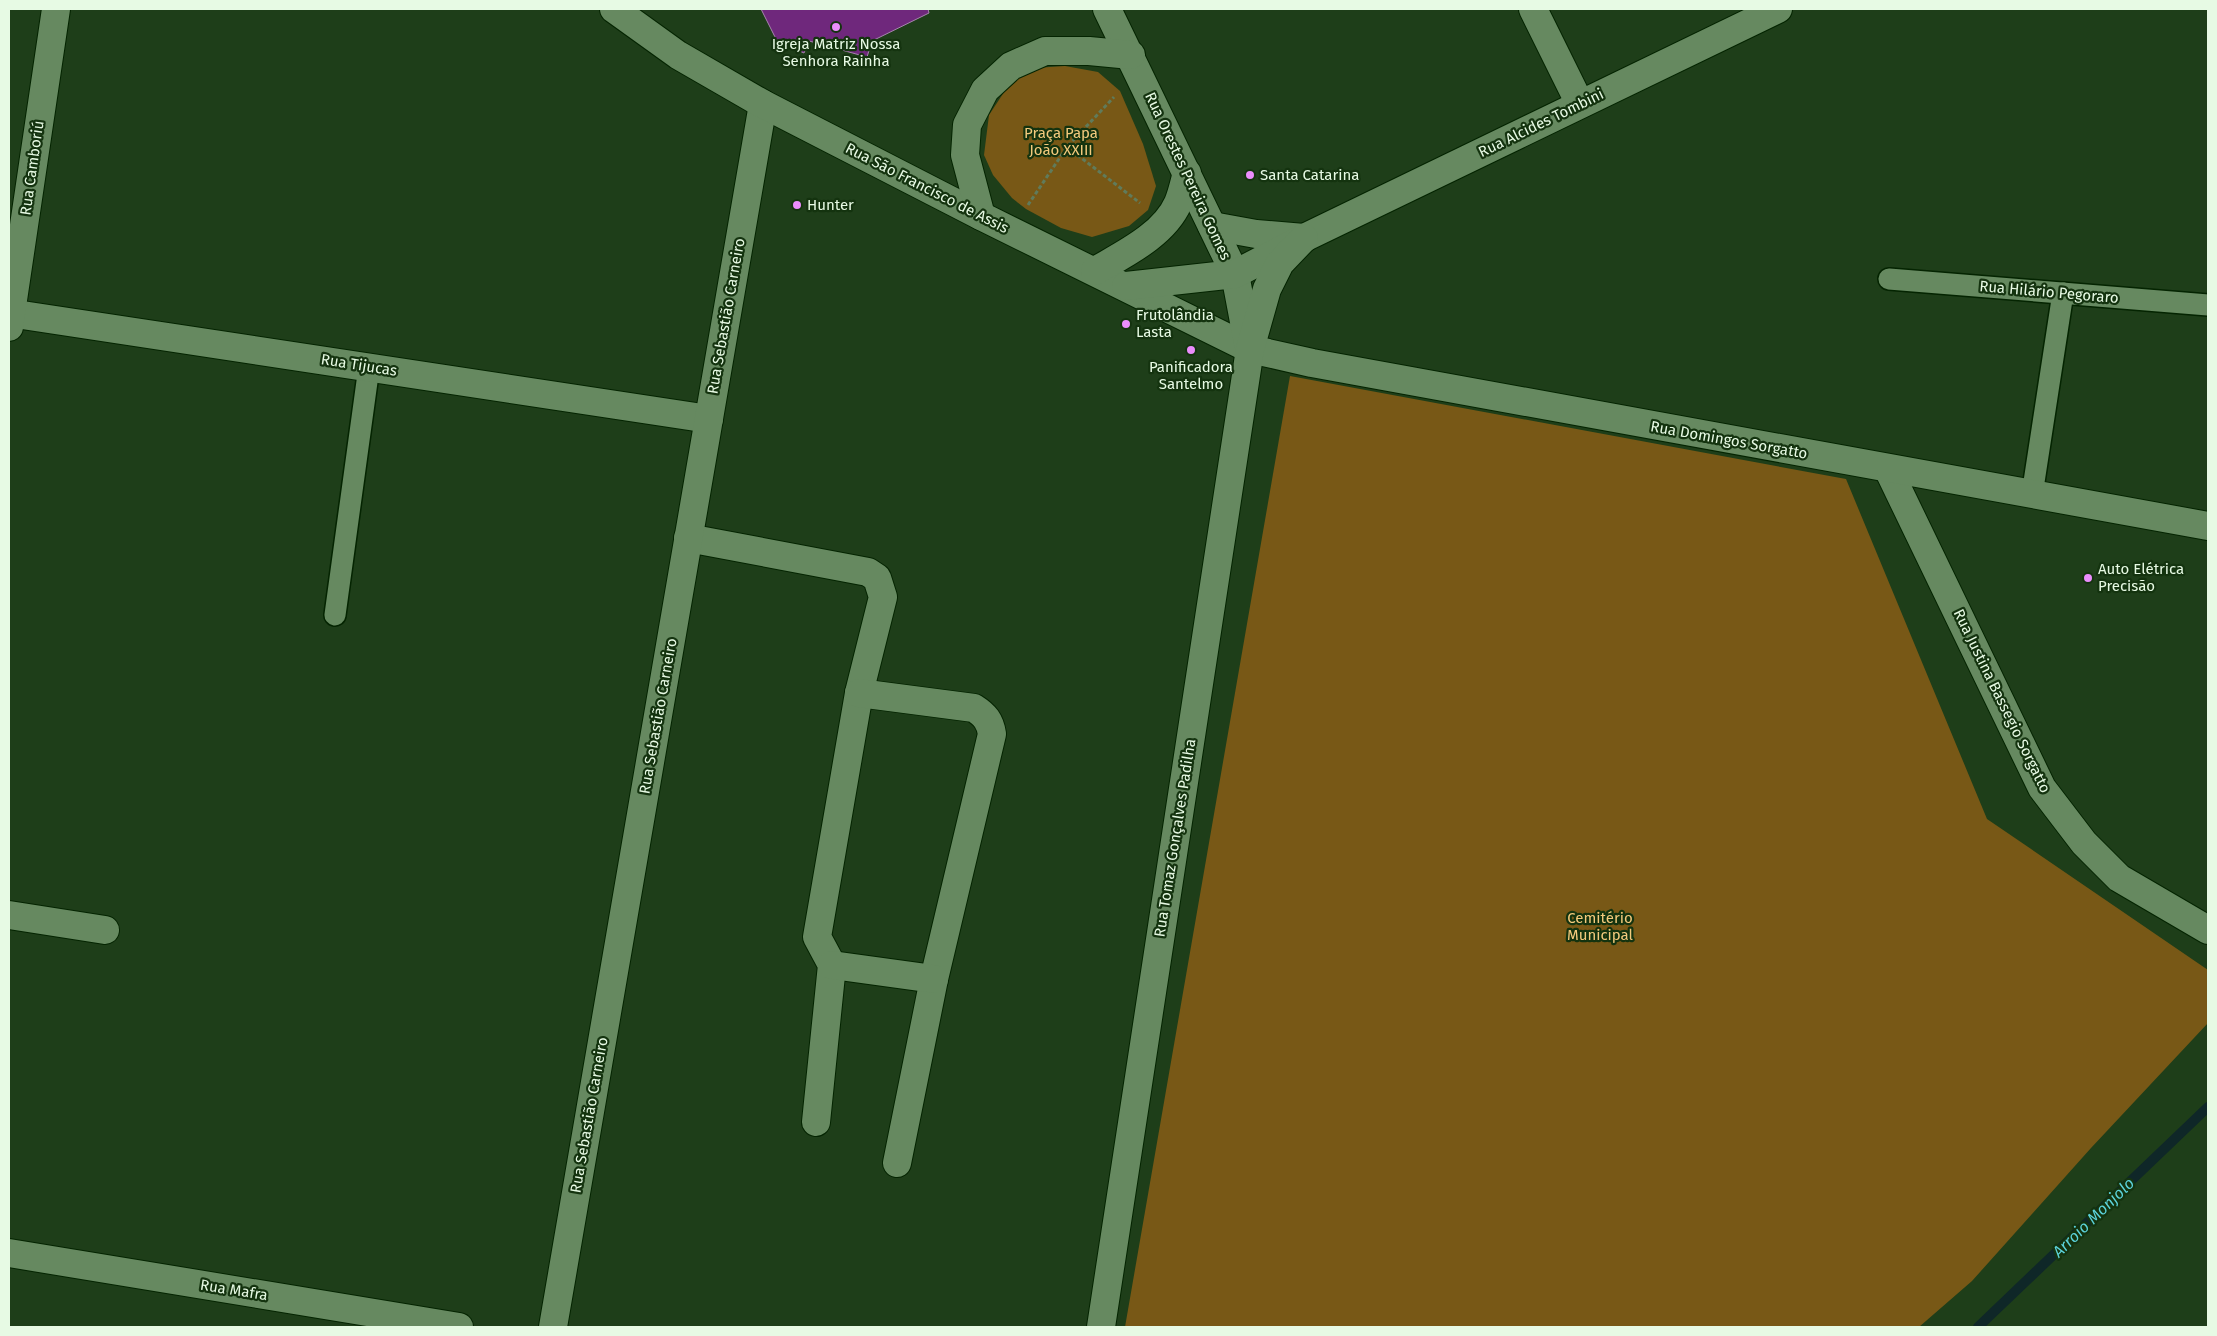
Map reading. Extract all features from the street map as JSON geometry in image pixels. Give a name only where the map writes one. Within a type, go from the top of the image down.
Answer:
[{"type":"street","name":"Rua Camboriú","points":[[9,317],[56,9]]},
{"type":"street","name":"Rua São Francisco de Assis","points":[[614,9],[678,55],[763,104],[981,216],[1126,286],[1250,349]]},
{"type":"street","name":"Rua Orestes Pereira Gomes","points":[[1107,9],[1235,274],[1250,349]]},
{"type":"street","points":[[1533,9],[1580,104]]},
{"type":"street","name":"Rua Alcides Tombini","points":[[1235,274],[1304,238],[1778,9]]},
{"type":"street","points":[[981,216],[965,155],[967,125],[985,90],[1012,66],[1046,51],[1089,51],[1135,64]]},
{"type":"street","name":"Rua Sebastião Carneiro","points":[[553,1327],[763,104]]},
{"type":"street","points":[[1095,271],[1136,246],[1167,221],[1178,203],[1187,173]]},
{"type":"street","points":[[1212,226],[1256,234],[1304,238]]},
{"type":"street","points":[[1250,349],[1267,289],[1280,263],[1304,238]]},
{"type":"street","points":[[1126,286],[1235,274]]},
{"type":"street","name":"Rua Tijucas","points":[[9,317],[369,367],[709,419]]},
{"type":"street","name":"Rua Domingos Sorgatto","points":[[1250,349],[1312,364],[2208,526]]},
{"type":"street","name":"Rua Tomaz Gonçalves Padilha","points":[[1101,1327],[1250,349]]},
{"type":"street","name":"Rua Justina Bassegio Sorgatto","points":[[1888,469],[2042,788],[2084,843],[2119,878],[2208,930]]},
{"type":"street","points":[[688,538],[868,572],[877,578],[883,597],[859,693],[817,938],[832,965],[816,1122]]},
{"type":"street","points":[[859,693],[974,708],[985,715],[990,724],[992,734],[934,979],[897,1163]]},
{"type":"street","points":[[9,915],[105,930]]},
{"type":"street","points":[[832,965],[934,979]]},
{"type":"street","name":"Rua Mafra","points":[[9,1253],[459,1327]]},
{"type":"lane","name":"Rua Hilário Pegoraro","points":[[1889,279],[2208,305]]},
{"type":"lane","points":[[2032,495],[2063,293]]},
{"type":"lane","points":[[335,615],[369,367]]},
{"type":"path","points":[[1033,196],[1067,147],[1135,64]]},
{"type":"path","points":[[1067,147],[1148,210],[1167,221]]},
{"type":"green space","name":"Praça Papa João XXIII","points":[[1065,66],[1098,72],[1120,91],[1143,144],[1156,186],[1148,210],[1129,226],[1092,237],[1061,228],[1026,209],[1012,198],[993,175],[984,155],[989,115],[1010,83],[1035,68]]},
{"type":"green space","name":"Cemitério Municipal","points":[[1290,376],[1846,479],[1987,819],[2208,970],[2208,1023],[2091,1148],[1972,1281],[1919,1327],[1125,1327]]},
{"type":"building","name":"Igreja Matriz Nossa Senhora Rainha","points":[[761,9],[928,9],[929,13],[872,41],[867,57],[809,41],[804,53],[777,41]]},
{"type":"waterway","name":"Arroio Monjolo","points":[[1978,1327],[2208,1107]]},
{"type":"place","name":"Igreja Matriz Nossa Senhora Rainha","points":[[836,27]]},
{"type":"place","name":"Santa Catarina","points":[[1250,175]]},
{"type":"place","name":"Hunter","points":[[797,205]]},
{"type":"place","name":"Frutolândia Lasta","points":[[1126,324]]},
{"type":"place","name":"Panificadora Santelmo","points":[[1191,350]]},
{"type":"place","name":"Auto Elétrica Precisão","points":[[2088,578]]}]
